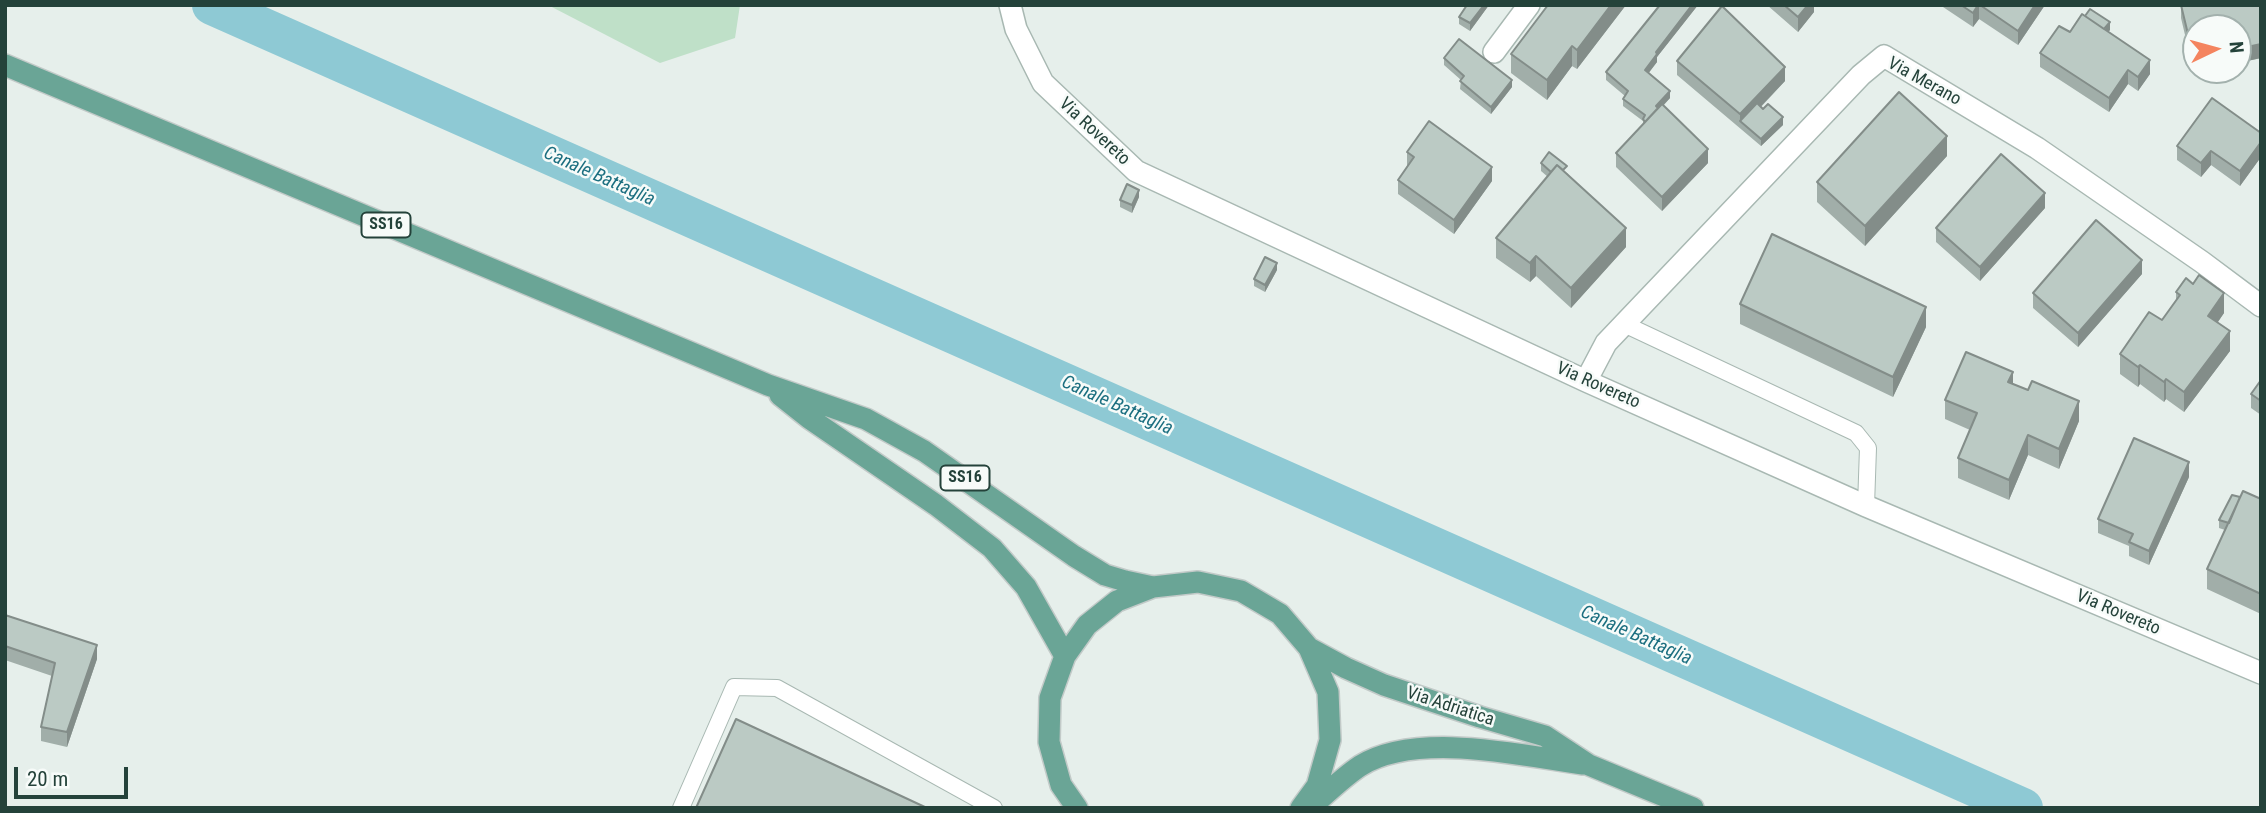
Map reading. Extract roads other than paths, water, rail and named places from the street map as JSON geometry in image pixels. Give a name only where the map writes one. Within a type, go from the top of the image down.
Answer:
[{"type":"main road","name":"SS16","points":[[5,65],[768,384],[866,419],[925,451],[1105,575],[1153,587]]},
{"type":"main road","name":"SS16","points":[[768,384],[809,418],[936,505],[992,548],[1026,587],[1065,656]]},
{"type":"main road","name":"SS16","points":[[1077,808],[1061,785],[1049,742],[1050,698],[1065,656],[1087,625],[1117,601],[1153,587],[1198,582],[1241,591],[1280,614],[1309,648],[1328,692],[1330,740],[1317,786],[1301,808]]},
{"type":"main road","name":"Via Adriatica","points":[[1309,648],[1384,685],[1545,736],[1589,765],[1693,808]]},
{"type":"main road","name":"Via Adriatica","points":[[1310,808],[1360,766],[1387,754],[1415,750],[1462,749],[1589,765]]},
{"type":"street","name":"Via Rovereto","points":[[1010,5],[1016,29],[1043,83],[1136,171],[1586,381],[1866,506],[2261,673]]},
{"type":"street","points":[[1494,51],[1528,5]]},
{"type":"street","name":"Via Merano","points":[[1586,381],[1606,343],[1861,75],[1884,57],[2037,148],[2203,262],[2261,306]]},
{"type":"lane","points":[[1624,324],[1856,433],[1868,448],[1866,506]]},
{"type":"lane","points":[[681,808],[734,687],[777,688],[994,808]]},
{"type":"waterway","name":"Canale Battaglia","points":[[212,5],[2023,808]]}]
